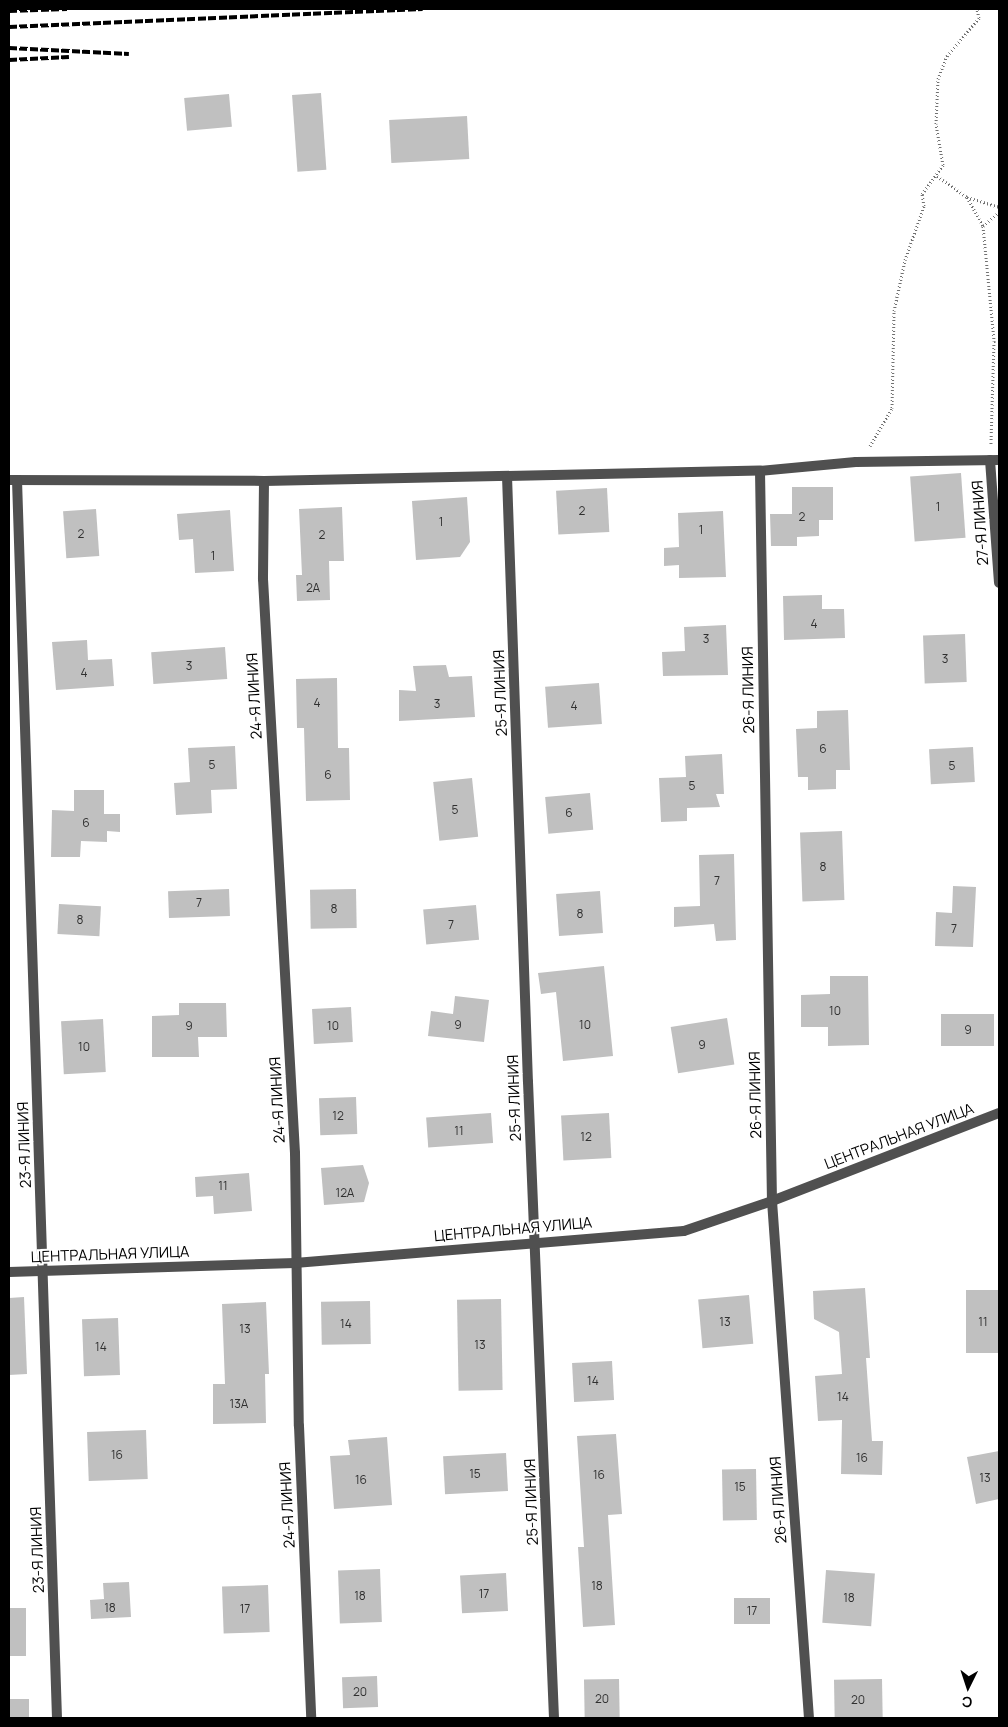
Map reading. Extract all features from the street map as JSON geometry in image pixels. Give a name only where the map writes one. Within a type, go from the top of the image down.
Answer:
[{"type":"street","points":[[13,480],[264,481],[760,471],[856,462],[995,460]]},
{"type":"street","name":"27-Я ЛИНИЯ","points":[[995,460],[999,583]]},
{"type":"street","name":"26-Я ЛИНИЯ","points":[[760,471],[772,1201],[809,1718]]},
{"type":"street","name":"25-Я ЛИНИЯ","points":[[507,476],[554,1718]]},
{"type":"street","name":"23-Я ЛИНИЯ","points":[[13,480],[43,1271],[57,1718]]},
{"type":"street","name":"24-Я ЛИНИЯ","points":[[264,481],[263,578],[295,1154],[298,1426],[311,1718]]},
{"type":"street","name":"ЦЕНТРАЛЬНАЯ УЛИЦА","points":[[9,1272],[295,1263],[535,1241],[684,1230],[772,1201],[999,1113]]},
{"type":"path","points":[[856,462],[872,444],[892,408],[894,311],[905,260],[924,206],[922,194],[938,176],[943,165],[936,124],[938,78],[947,56],[979,18],[977,9]]},
{"type":"path","points":[[938,176],[967,197],[999,207]]},
{"type":"path","points":[[967,197],[983,226],[984,270],[994,341],[995,460]]},
{"type":"path","points":[[983,226],[999,212]]},
{"type":"building","points":[[321,93],[326,170],[297,172],[292,95]]},
{"type":"building","points":[[229,94],[232,127],[187,131],[184,98]]},
{"type":"building","points":[[467,116],[469,159],[391,163],[389,120]]},
{"type":"building","points":[[961,473],[966,538],[915,541],[910,477]]},
{"type":"building","points":[[792,487],[833,487],[833,520],[819,520],[819,536],[797,537],[797,546],[771,546],[770,514],[792,514]]},
{"type":"building","points":[[607,488],[609,532],[558,535],[556,491]]},
{"type":"building","points":[[467,497],[470,542],[460,557],[416,560],[412,501]]},
{"type":"building","points":[[342,507],[344,561],[329,561],[330,600],[297,601],[296,575],[302,575],[299,509]]},
{"type":"building","points":[[96,509],[99,556],[66,558],[63,511]]},
{"type":"building","points":[[230,510],[234,571],[195,573],[193,539],[179,540],[177,514]]},
{"type":"building","points":[[723,511],[726,577],[679,578],[679,565],[664,566],[664,548],[679,547],[678,513]]},
{"type":"building","points":[[822,595],[822,609],[844,609],[845,638],[784,640],[783,596]]},
{"type":"building","points":[[726,625],[728,675],[663,676],[662,652],[685,651],[684,627]]},
{"type":"building","points":[[965,634],[967,682],[925,683],[923,635]]},
{"type":"building","points":[[87,640],[88,660],[112,659],[114,686],[56,690],[52,642]]},
{"type":"building","points":[[225,647],[227,679],[153,684],[151,652]]},
{"type":"building","points":[[446,665],[449,677],[472,676],[475,717],[399,721],[399,690],[416,691],[413,666]]},
{"type":"building","points":[[337,678],[338,748],[349,748],[350,800],[306,801],[304,728],[297,728],[296,679]]},
{"type":"building","points":[[599,683],[602,724],[548,728],[545,687]]},
{"type":"building","points":[[848,710],[850,770],[836,770],[836,789],[808,790],[808,777],[798,777],[796,729],[817,728],[817,711]]},
{"type":"building","points":[[235,746],[237,789],[211,790],[212,813],[176,815],[174,783],[190,782],[188,748]]},
{"type":"building","points":[[973,747],[975,782],[931,784],[929,749]]},
{"type":"building","points":[[722,754],[724,794],[716,794],[720,807],[687,808],[687,821],[661,822],[659,778],[686,777],[685,756]]},
{"type":"building","points":[[472,778],[478,837],[439,841],[433,782]]},
{"type":"building","points":[[74,790],[104,790],[104,814],[120,814],[120,832],[107,831],[107,842],[81,841],[80,857],[51,857],[52,810],[74,811]]},
{"type":"building","points":[[590,793],[593,830],[548,834],[545,797]]},
{"type":"building","points":[[842,831],[844,900],[802,901],[800,832]]},
{"type":"building","points":[[734,854],[736,940],[716,941],[714,924],[674,927],[674,907],[700,906],[699,855]]},
{"type":"building","points":[[953,886],[976,887],[973,947],[935,946],[936,912],[952,913]]},
{"type":"building","points":[[229,889],[230,916],[169,918],[168,891]]},
{"type":"building","points":[[356,889],[357,928],[311,929],[310,890]]},
{"type":"building","points":[[600,891],[603,933],[559,936],[556,894]]},
{"type":"building","points":[[59,904],[101,906],[99,936],[57,934]]},
{"type":"building","points":[[476,905],[479,940],[426,944],[423,910]]},
{"type":"building","points":[[604,966],[613,1056],[563,1061],[556,992],[541,994],[538,973]]},
{"type":"building","points":[[830,976],[868,976],[869,1045],[828,1046],[828,1027],[801,1027],[801,995],[830,994]]},
{"type":"building","points":[[455,996],[489,1000],[484,1042],[428,1036],[431,1011],[453,1014]]},
{"type":"building","points":[[179,1003],[226,1003],[227,1037],[198,1037],[199,1057],[152,1057],[152,1016],[179,1015]]},
{"type":"building","points":[[351,1007],[353,1042],[314,1044],[312,1009]]},
{"type":"building","points":[[941,1014],[994,1014],[994,1046],[941,1046]]},
{"type":"building","points":[[727,1018],[734,1064],[678,1073],[671,1027]]},
{"type":"building","points":[[103,1019],[106,1072],[64,1074],[61,1021]]},
{"type":"building","points":[[356,1097],[357,1134],[320,1135],[319,1098]]},
{"type":"building","points":[[491,1113],[493,1143],[428,1147],[426,1118]]},
{"type":"building","points":[[609,1113],[611,1158],[563,1160],[561,1116]]},
{"type":"building","points":[[363,1165],[369,1183],[364,1202],[324,1205],[321,1168]]},
{"type":"building","points":[[249,1173],[252,1211],[214,1214],[213,1196],[196,1197],[195,1177]]},
{"type":"building","points":[[865,1288],[870,1358],[866,1358],[872,1441],[883,1441],[882,1475],[841,1474],[842,1420],[818,1421],[815,1376],[842,1374],[839,1332],[814,1319],[813,1291]]},
{"type":"building","points":[[966,1290],[999,1290],[999,1353],[966,1353]]},
{"type":"building","points":[[749,1295],[753,1344],[702,1348],[698,1299]]},
{"type":"building","points":[[24,1297],[27,1374],[9,1375],[9,1298]]},
{"type":"building","points":[[501,1299],[503,1390],[459,1391],[457,1300]]},
{"type":"building","points":[[370,1301],[371,1344],[322,1345],[321,1302]]},
{"type":"building","points":[[266,1302],[269,1374],[265,1374],[266,1423],[213,1424],[213,1384],[225,1384],[222,1304]]},
{"type":"building","points":[[118,1318],[120,1375],[84,1376],[82,1319]]},
{"type":"building","points":[[612,1361],[614,1400],[574,1402],[572,1363]]},
{"type":"building","points":[[146,1430],[148,1479],[89,1481],[87,1432]]},
{"type":"building","points":[[616,1434],[622,1514],[608,1515],[615,1625],[583,1627],[578,1547],[584,1547],[577,1436]]},
{"type":"building","points":[[387,1437],[392,1505],[334,1509],[330,1456],[350,1455],[348,1440]]},
{"type":"building","points":[[999,1451],[999,1499],[976,1504],[967,1457]]},
{"type":"building","points":[[506,1453],[508,1491],[445,1494],[443,1456]]},
{"type":"building","points":[[756,1469],[757,1520],[723,1521],[722,1470]]},
{"type":"building","points":[[380,1569],[382,1622],[340,1623],[338,1570]]},
{"type":"building","points":[[826,1570],[875,1573],[871,1626],[822,1623]]},
{"type":"building","points":[[506,1573],[508,1611],[462,1613],[460,1575]]},
{"type":"building","points":[[129,1582],[131,1617],[91,1619],[90,1600],[104,1599],[103,1583]]},
{"type":"building","points":[[268,1585],[270,1632],[224,1634],[222,1587]]},
{"type":"building","points":[[734,1598],[770,1598],[770,1624],[734,1624]]},
{"type":"building","points":[[9,1608],[26,1608],[26,1656],[9,1656]]},
{"type":"building","points":[[377,1676],[378,1707],[343,1708],[342,1677]]},
{"type":"building","points":[[619,1679],[620,1718],[585,1718],[584,1680]]},
{"type":"building","points":[[882,1679],[883,1718],[835,1718],[834,1680]]},
{"type":"building","points":[[9,1699],[29,1699],[29,1718],[9,1718]]},
{"type":"railway","points":[[9,11],[67,9]]},
{"type":"railway","points":[[9,27],[423,9]]},
{"type":"railway","points":[[9,48],[129,54]]},
{"type":"railway","points":[[9,60],[69,57]]}]
